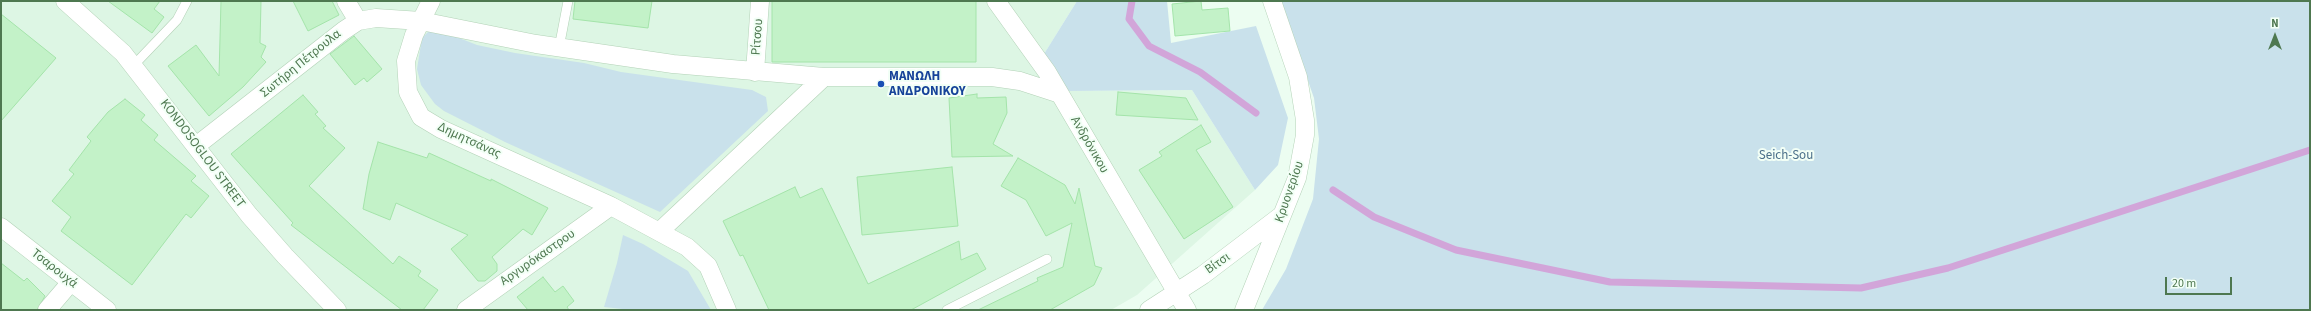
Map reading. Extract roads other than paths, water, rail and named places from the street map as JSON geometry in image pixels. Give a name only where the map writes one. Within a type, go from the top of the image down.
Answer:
[{"type":"street","name":"KONDOSOGLOU STREET","points":[[64,1],[96,27],[134,65],[196,146],[284,256],[337,310]]},
{"type":"street","points":[[346,1],[358,21]]},
{"type":"street","name":"Δημητσάνας","points":[[431,1],[421,20],[407,55],[406,78],[410,98],[421,117],[441,129],[611,206],[687,247],[703,260],[715,279],[727,310]]},
{"type":"street","name":"Ρίτσου","points":[[755,72],[760,1]]},
{"type":"street","name":"Ανδρόνικου","points":[[996,1],[1029,45],[1060,94],[1187,310]]},
{"type":"street","name":"Κρυονερίου","points":[[1244,310],[1284,214],[1302,162],[1305,120],[1294,62],[1272,1]]},
{"type":"street","name":"Σωτήρη Πέτρουλα","points":[[196,146],[343,31],[358,21],[386,18],[421,20],[559,48],[755,72],[824,77],[992,77],[1026,83],[1060,94]]},
{"type":"street","points":[[660,232],[824,77]]},
{"type":"street","name":"Αργυρόκαστρου","points":[[466,310],[611,206]]},
{"type":"street","name":"Βίτσι","points":[[1149,310],[1238,250],[1284,214]]},
{"type":"street","name":"Τσαρουχά","points":[[1,227],[107,310]]},
{"type":"street","points":[[48,310],[71,282]]},
{"type":"lane","points":[[134,65],[177,20],[187,1]]},
{"type":"lane","points":[[559,48],[568,1]]},
{"type":"lane","points":[[947,310],[1047,259]]},
{"type":"waterway","points":[[1132,1],[1129,19],[1149,46],[1200,72],[1256,113]]},
{"type":"waterway","points":[[1333,190],[1374,217],[1456,250],[1610,282],[1861,288],[1948,268],[2310,150]]},
{"type":"place","name":"ΜΑΝΩΛΗ ΑΝΔΡΟΝΙΚΟΥ","points":[[881,84]]},
{"type":"park label","name":"Seich-Sou","points":[[1786,156]]}]
